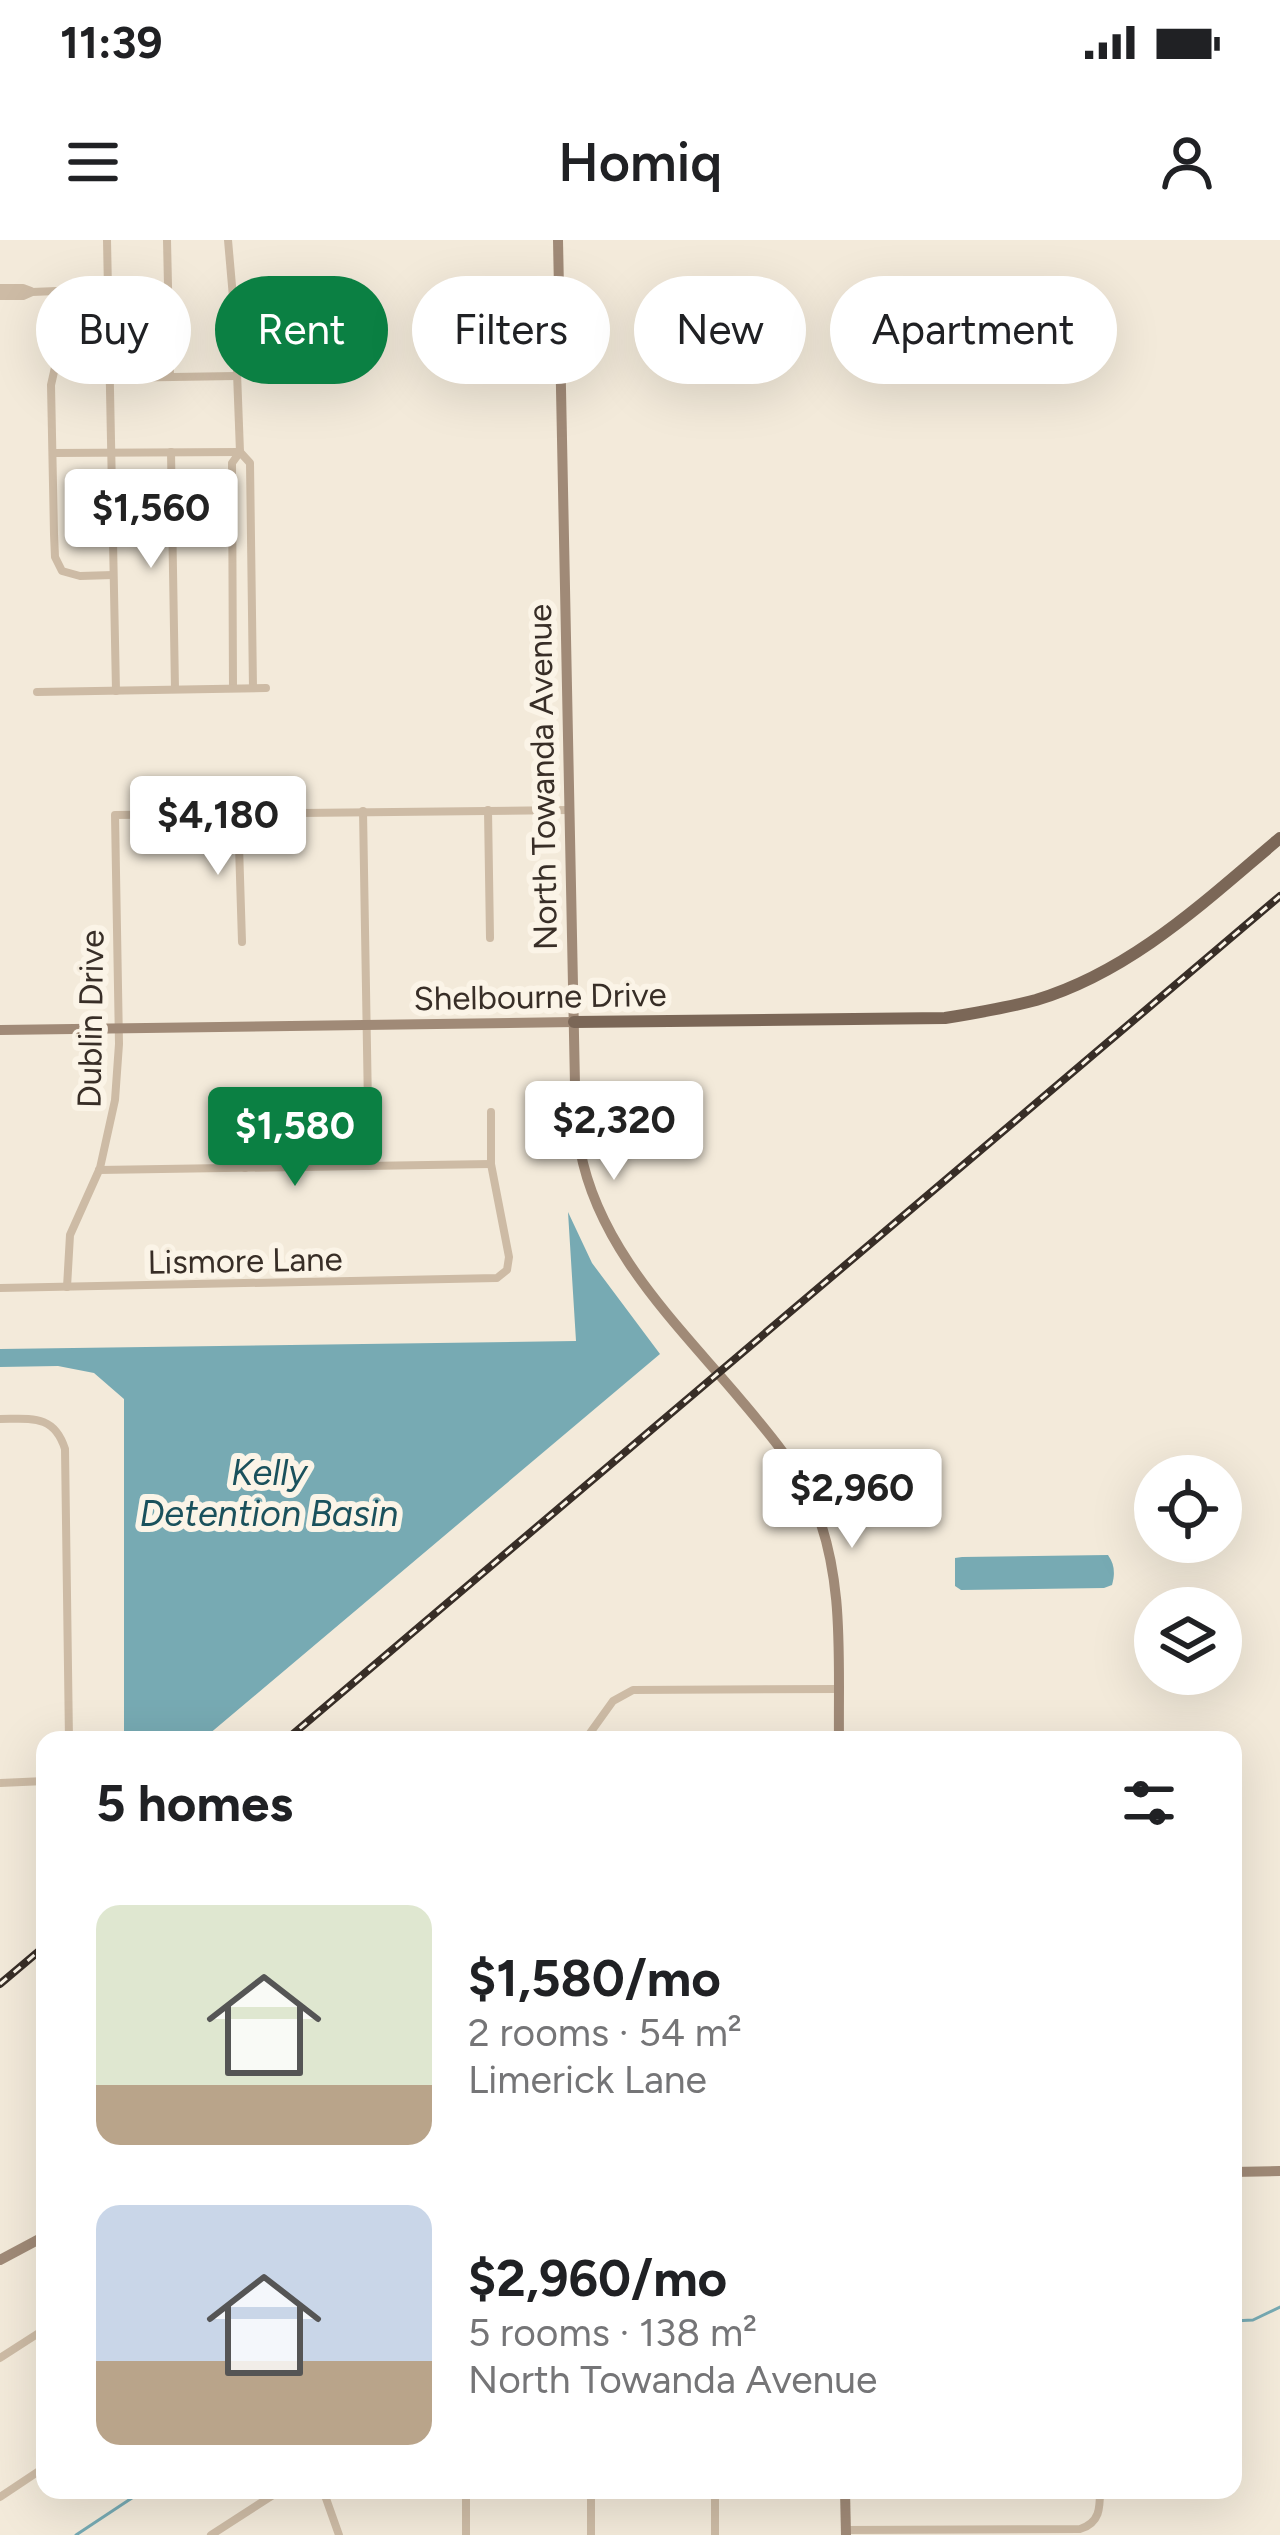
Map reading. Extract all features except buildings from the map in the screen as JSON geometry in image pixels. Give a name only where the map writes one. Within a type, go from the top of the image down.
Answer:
[{"type":"main road","name":"North Towanda Avenue","points":[[558,240],[574,1022],[581,1154],[593,1195],[629,1264],[777,1442],[802,1480],[825,1538],[836,1588],[838,1731]]},
{"type":"main road","name":"Shelbourne Drive","points":[[0,1030],[945,1018],[1040,999],[1138,952],[1280,838]]},
{"type":"main road","points":[[1242,2172],[1280,2171]]},
{"type":"main road","points":[[0,2260],[36,2241]]},
{"type":"main road","points":[[845,2499],[846,2532]]},
{"type":"street","points":[[106,276],[107,240]]},
{"type":"street","points":[[167,240],[168,276]]},
{"type":"street","points":[[228,240],[231,276]]},
{"type":"street","points":[[0,292],[23,296],[36,292]]},
{"type":"street","points":[[52,384],[55,557],[62,571],[113,575]]},
{"type":"street","points":[[110,384],[116,691]]},
{"type":"street","points":[[233,688],[232,463],[240,452],[236,384]]},
{"type":"street","points":[[171,452],[175,689]]},
{"type":"street","points":[[53,453],[240,452],[250,463],[254,688]]},
{"type":"street","points":[[37,692],[266,688]]},
{"type":"street","points":[[488,810],[490,938]]},
{"type":"street","points":[[242,942],[238,813],[570,810]]},
{"type":"street","points":[[363,811],[369,1166]]},
{"type":"street","name":"Dublin Drive","points":[[67,1287],[70,1234],[99,1170],[116,1100],[115,815],[238,813]]},
{"type":"street","points":[[99,1170],[491,1164],[491,1112]]},
{"type":"street","points":[[244,1114],[245,1168]]},
{"type":"street","name":"Lismore Lane","points":[[0,1288],[490,1280],[502,1275],[509,1263],[491,1164]]},
{"type":"street","points":[[0,1420],[43,1421],[58,1431],[65,1449],[69,1731]]},
{"type":"street","points":[[591,1731],[613,1701],[633,1690],[838,1689]]},
{"type":"street","points":[[0,1783],[36,1781]]},
{"type":"street","points":[[0,2358],[36,2335]]},
{"type":"street","points":[[0,2497],[36,2473]]},
{"type":"street","points":[[211,2535],[267,2499]]},
{"type":"street","points":[[326,2499],[339,2535]]},
{"type":"street","points":[[466,2499],[466,2535]]},
{"type":"street","points":[[590,2499],[590,2535]]},
{"type":"street","points":[[715,2499],[715,2535]]},
{"type":"street","points":[[846,2532],[1080,2529],[1093,2522],[1100,2499]]},
{"type":"water","name":"Kelly Detention Basin","points":[[568,1212],[592,1263],[660,1354],[213,1731],[124,1731],[124,1399],[94,1373],[58,1366],[0,1367],[0,1349],[576,1341]]},
{"type":"water","points":[[1108,1555],[1114,1577],[1112,1585],[1104,1588],[961,1590],[955,1586],[955,1558]]},
{"type":"waterway","points":[[1242,2321],[1280,2307]]},
{"type":"waterway","points":[[76,2535],[130,2499]]},
{"type":"railway","points":[[297,1731],[1280,896]]},
{"type":"railway","points":[[0,1984],[36,1954]]}]
